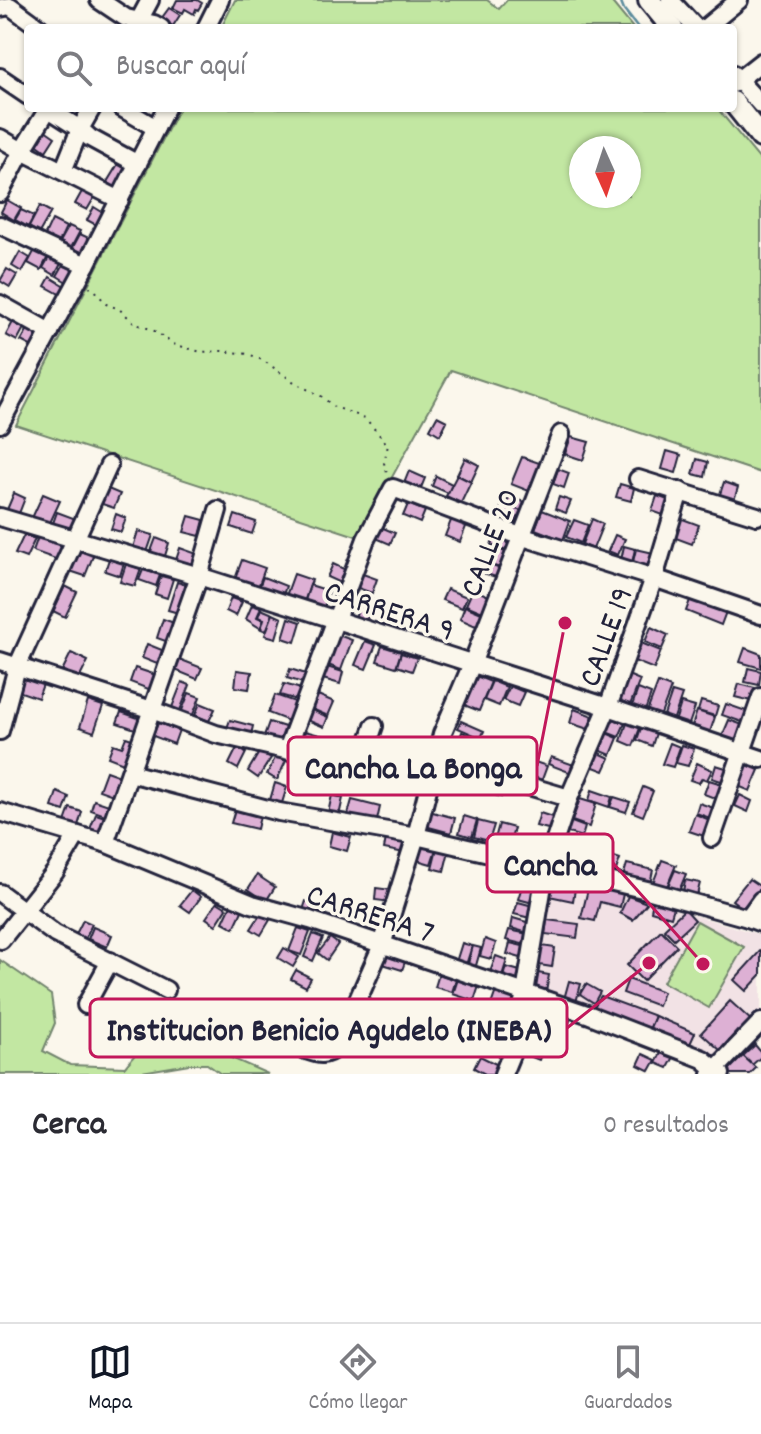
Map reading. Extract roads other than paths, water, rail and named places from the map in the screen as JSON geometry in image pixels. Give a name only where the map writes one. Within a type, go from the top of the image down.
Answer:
[{"type":"main road","points":[[649,0],[669,24]]},
{"type":"main road","points":[[737,107],[761,137]]},
{"type":"street","points":[[99,0],[137,24],[150,0]]},
{"type":"street","points":[[670,0],[692,24]]},
{"type":"street","points":[[710,24],[739,0]]},
{"type":"street","points":[[207,24],[214,2]]},
{"type":"street","points":[[0,8],[10,6],[35,24]]},
{"type":"street","points":[[737,78],[761,62]]},
{"type":"street","points":[[0,77],[24,93]]},
{"type":"street","points":[[737,81],[761,105]]},
{"type":"street","points":[[0,193],[45,112]]},
{"type":"street","points":[[52,112],[90,138],[138,164]]},
{"type":"street","points":[[63,171],[90,112]]},
{"type":"street","points":[[129,112],[156,128]]},
{"type":"street","points":[[0,424],[6,400],[50,332],[164,112]]},
{"type":"street","points":[[0,138],[120,200]]},
{"type":"street","points":[[0,225],[86,265]]},
{"type":"street","points":[[0,304],[50,332]]},
{"type":"street","name":"CALLE 20","points":[[278,1047],[294,1047],[319,1055],[330,1053],[337,1047],[382,945],[416,836],[442,734],[561,434]]},
{"type":"street","points":[[0,731],[17,667],[109,465]]},
{"type":"street","points":[[638,479],[757,516]]},
{"type":"street","points":[[287,750],[366,539],[393,488],[520,536],[761,615]]},
{"type":"street","name":"CALLE 19","points":[[503,1074],[512,1052],[525,993],[546,867],[569,798],[608,707],[654,578],[680,491]]},
{"type":"street","points":[[105,843],[199,576],[218,510]]},
{"type":"street","name":"CARRERA 9","points":[[0,517],[199,576],[761,759]]},
{"type":"street","points":[[0,661],[216,734],[428,783]]},
{"type":"street","points":[[712,838],[761,697]]},
{"type":"street","points":[[360,767],[374,726]]},
{"type":"street","points":[[130,773],[279,812],[416,836],[647,890],[755,921],[761,900]]},
{"type":"street","points":[[485,773],[569,798]]},
{"type":"street","name":"CARRERA 7","points":[[0,812],[105,843],[252,904],[310,920],[590,1015],[703,1059],[716,1072]]},
{"type":"street","points":[[1,940],[55,872],[77,835]]},
{"type":"street","points":[[0,893],[55,934],[166,990]]},
{"type":"street","points":[[86,1005],[110,961]]},
{"type":"street","points":[[716,1072],[761,1022]]},
{"type":"waterway","points":[[620,0],[635,24]]},
{"type":"waterway","points":[[752,106],[761,119]]},
{"type":"place","name":"Cancha La Bonga","points":[[565,623]]},
{"type":"place","name":"Institucion Benicio Agudelo (INEBA)","points":[[649,963]]},
{"type":"place","name":"Cancha","points":[[703,964]]}]
